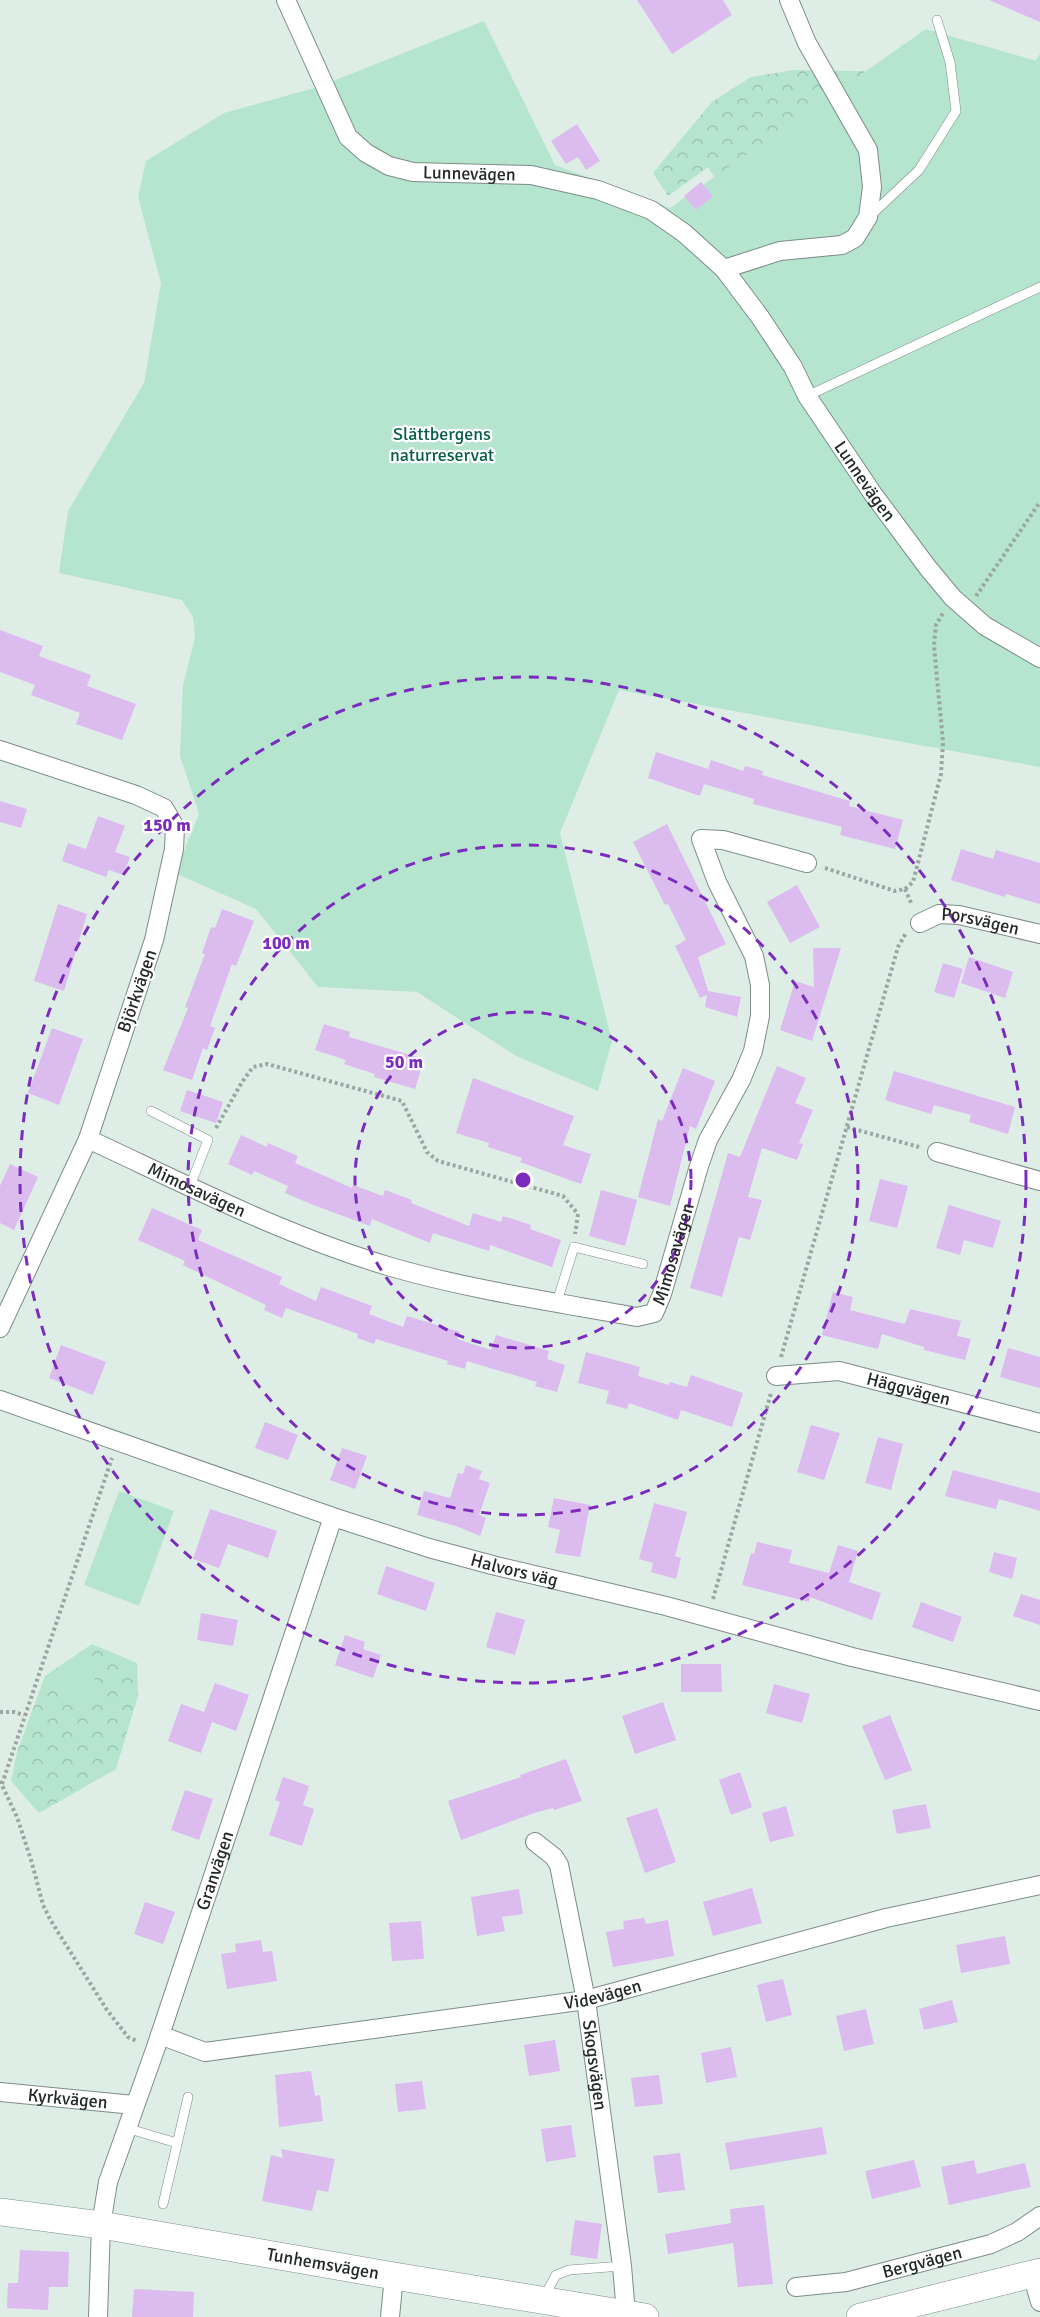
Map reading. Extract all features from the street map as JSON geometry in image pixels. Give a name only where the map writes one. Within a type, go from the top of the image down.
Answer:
[{"type":"street","name":"Lunnevägen","points":[[286,0],[348,137],[366,153],[388,166],[413,172],[531,175],[598,190],[651,210],[684,233],[724,269],[760,317],[793,367],[807,396],[873,494],[928,568],[960,604],[985,626],[1040,658]]},
{"type":"street","points":[[724,269],[780,251],[842,245],[855,238],[868,217],[872,187],[868,150],[807,43],[789,0]]},
{"type":"street","name":"Björkvägen","points":[[0,750],[136,795],[164,808],[175,827],[174,849],[154,940],[88,1139],[0,1329]]},
{"type":"street","name":"Mimosavägen","points":[[88,1139],[308,1238],[391,1267],[476,1287],[637,1317],[654,1313],[662,1294],[708,1140],[731,1101],[753,1051],[760,1016],[760,986],[754,956],[717,882],[701,839],[723,840],[807,863]]},
{"type":"street","name":"Porsvägen","points":[[921,923],[939,914],[958,915],[1040,934]]},
{"type":"street","points":[[937,1152],[1040,1181]]},
{"type":"street","name":"Häggvägen","points":[[776,1376],[839,1371],[1040,1423]]},
{"type":"street","name":"Halvors väg","points":[[0,1400],[333,1517],[496,1566],[708,1617],[852,1657],[1040,1701]]},
{"type":"street","name":"Granvägen","points":[[98,2317],[101,2225],[108,2182],[158,2041],[333,1517]]},
{"type":"street","name":"Skogsvägen","points":[[535,1842],[554,1857],[559,1865],[586,2000],[622,2266],[635,2316]]},
{"type":"street","name":"Videvägen","points":[[158,2041],[205,2052],[586,2000],[886,1918],[1040,1885]]},
{"type":"street","name":"Kyrkvägen","points":[[0,2092],[134,2105]]},
{"type":"street","name":"Tunhemsvägen","points":[[0,2212],[101,2225],[635,2316]]},
{"type":"street","name":"Bergvägen","points":[[796,2287],[846,2282],[991,2244],[1017,2232],[1040,2216]]},
{"type":"street","points":[[860,2317],[1036,2273],[1040,2302]]},
{"type":"street","points":[[390,2317],[393,2276]]},
{"type":"lane","points":[[868,217],[919,170],[956,111],[950,62],[937,20]]},
{"type":"lane","points":[[807,396],[1040,287]]},
{"type":"lane","points":[[152,1111],[208,1140],[190,1186]]},
{"type":"lane","points":[[557,1302],[574,1247],[643,1264]]},
{"type":"lane","points":[[163,2204],[188,2097]]},
{"type":"lane","points":[[126,2128],[177,2143]]},
{"type":"lane","points":[[542,2301],[556,2275],[569,2270],[622,2266]]},
{"type":"path","points":[[807,863],[895,891],[905,889],[913,882],[941,774],[943,742],[936,668],[936,625],[960,604],[1040,502]]},
{"type":"path","points":[[708,1617],[897,947],[903,935],[921,923]]},
{"type":"path","points":[[208,1140],[253,1067],[267,1064],[402,1101],[428,1152],[438,1161],[563,1196],[578,1214],[574,1247]]},
{"type":"path","points":[[846,1127],[937,1152]]},
{"type":"path","points":[[118,1442],[1,1782],[17,1817],[43,1905],[51,1922],[107,2010],[128,2037],[158,2041]]},
{"type":"path","points":[[0,1712],[24,1715]]},
{"type":"green space","name":"Slättbergens naturreservat","points":[[484,21],[555,165],[670,208],[926,29],[1040,62],[1040,767],[619,690],[560,833],[612,1041],[598,1091],[516,1056],[417,992],[318,987],[256,909],[175,873],[199,814],[180,756],[183,685],[195,638],[193,617],[182,600],[59,573],[68,511],[144,383],[161,283],[138,197],[146,161],[224,113],[318,87]]},
{"type":"green space","points":[[1040,54],[1040,185],[725,195],[708,167],[668,196],[653,173],[712,102],[751,77],[794,70],[1026,74]]},
{"type":"green space","points":[[119,1491],[174,1511],[139,1606],[84,1585]]},
{"type":"green space","points":[[92,1644],[137,1663],[138,1696],[116,1769],[39,1813],[11,1781],[17,1752],[45,1676]]},
{"type":"green space","points":[[87,1660],[99,1690],[78,1714],[55,1689],[75,1667]]},
{"type":"building","points":[[637,0],[723,0],[732,15],[672,54]]},
{"type":"building","points":[[989,0],[1040,0],[1040,22]]},
{"type":"building","points":[[577,124],[600,161],[586,170],[578,157],[566,164],[551,141]]},
{"type":"building","points":[[701,182],[713,196],[696,210],[684,196]]},
{"type":"building","points":[[0,630],[43,646],[39,656],[91,675],[87,686],[136,704],[122,740],[76,724],[80,713],[31,695],[35,685],[0,672]]},
{"type":"building","points":[[656,752],[708,769],[711,760],[743,771],[745,766],[763,771],[762,775],[850,801],[849,806],[903,820],[895,849],[840,835],[842,827],[753,804],[754,799],[704,784],[700,796],[648,778]]},
{"type":"building","points":[[0,801],[27,809],[21,828],[0,822]]},
{"type":"building","points":[[98,816],[125,826],[115,852],[130,857],[123,875],[109,870],[106,877],[62,861],[68,843],[86,849]]},
{"type":"building","points":[[667,824],[726,944],[698,957],[708,991],[741,997],[737,1017],[705,1007],[707,995],[700,998],[675,946],[686,940],[668,904],[665,905],[633,842]]},
{"type":"building","points":[[961,849],[993,859],[996,850],[1040,863],[1040,904],[1006,894],[1005,897],[951,880]]},
{"type":"building","points":[[797,885],[820,927],[790,943],[767,902]]},
{"type":"building","points":[[58,904],[87,914],[64,991],[34,981]]},
{"type":"building","points":[[222,909],[254,921],[236,966],[232,964],[210,1026],[215,1028],[207,1050],[203,1048],[192,1080],[163,1070],[188,1008],[185,1007],[205,954],[202,953],[211,927],[215,928]]},
{"type":"building","points":[[813,948],[841,948],[812,1041],[780,1030],[795,981],[814,987]]},
{"type":"building","points":[[969,957],[1013,972],[1005,998],[961,983]]},
{"type":"building","points":[[943,963],[963,969],[954,998],[934,992]]},
{"type":"building","points":[[324,1024],[350,1032],[349,1037],[424,1059],[415,1089],[374,1077],[375,1074],[344,1064],[346,1060],[315,1050]]},
{"type":"building","points":[[52,1028],[83,1039],[59,1105],[28,1093]]},
{"type":"building","points":[[777,1066],[806,1078],[795,1103],[813,1110],[799,1143],[803,1144],[797,1160],[762,1148],[748,1197],[762,1200],[750,1240],[739,1237],[722,1297],[690,1288],[728,1153],[740,1157]]},
{"type":"building","points":[[683,1068],[715,1081],[696,1129],[690,1126],[670,1206],[638,1197],[658,1119],[662,1121]]},
{"type":"building","points":[[894,1071],[1015,1107],[1008,1134],[969,1122],[971,1115],[934,1105],[931,1114],[885,1100]]},
{"type":"building","points":[[473,1078],[574,1116],[563,1145],[591,1154],[581,1184],[520,1162],[522,1158],[488,1147],[489,1143],[456,1133]]},
{"type":"building","points":[[187,1090],[223,1102],[216,1123],[180,1111]]},
{"type":"building","points":[[241,1135],[267,1147],[268,1143],[298,1156],[295,1163],[352,1188],[353,1185],[383,1196],[385,1190],[469,1226],[473,1213],[501,1222],[503,1216],[531,1225],[530,1229],[561,1240],[552,1267],[490,1245],[489,1251],[433,1233],[430,1243],[372,1219],[370,1226],[285,1193],[288,1186],[254,1171],[252,1175],[228,1164]]},
{"type":"building","points":[[10,1164],[38,1177],[14,1230],[0,1223],[0,1186]]},
{"type":"building","points":[[880,1179],[908,1186],[897,1228],[869,1221]]},
{"type":"building","points":[[601,1190],[637,1200],[625,1246],[589,1236]]},
{"type":"building","points":[[949,1205],[1001,1221],[993,1248],[964,1240],[960,1255],[936,1248]]},
{"type":"building","points":[[152,1208],[202,1230],[198,1240],[282,1277],[279,1284],[316,1301],[321,1287],[372,1306],[369,1314],[403,1327],[407,1316],[460,1332],[457,1339],[491,1350],[496,1335],[549,1351],[547,1359],[565,1365],[557,1392],[535,1386],[537,1382],[467,1361],[465,1369],[447,1364],[448,1361],[376,1339],[374,1344],[357,1338],[358,1334],[286,1308],[282,1318],[264,1310],[266,1305],[183,1265],[185,1261],[138,1240]]},
{"type":"building","points":[[833,1292],[853,1297],[850,1310],[905,1324],[910,1309],[961,1321],[957,1336],[971,1339],[965,1360],[924,1350],[924,1347],[882,1334],[878,1349],[822,1335]]},
{"type":"building","points":[[61,1345],[106,1362],[93,1395],[49,1378]]},
{"type":"building","points":[[1008,1348],[1040,1357],[1040,1388],[1000,1377]]},
{"type":"building","points":[[586,1352],[640,1367],[638,1376],[669,1385],[670,1382],[687,1387],[691,1375],[743,1393],[732,1427],[681,1410],[678,1420],[629,1403],[627,1409],[606,1403],[609,1391],[578,1383]]},
{"type":"building","points":[[265,1422],[298,1435],[288,1460],[255,1448]]},
{"type":"building","points":[[811,1425],[840,1433],[824,1480],[797,1472]]},
{"type":"building","points":[[878,1437],[903,1444],[891,1490],[865,1483]]},
{"type":"building","points":[[342,1448],[367,1456],[355,1489],[330,1480]]},
{"type":"building","points":[[466,1465],[482,1471],[479,1479],[490,1483],[479,1515],[486,1518],[480,1536],[456,1526],[417,1515],[424,1491],[450,1498],[458,1473],[463,1474]]},
{"type":"building","points":[[953,1470],[1040,1493],[1040,1511],[999,1499],[996,1509],[945,1496]]},
{"type":"building","points":[[554,1498],[590,1505],[580,1557],[555,1553],[560,1530],[548,1527]]},
{"type":"building","points":[[654,1503],[687,1512],[675,1556],[681,1558],[676,1579],[651,1572],[653,1563],[639,1559]]},
{"type":"building","points":[[210,1509],[277,1531],[268,1558],[228,1544],[219,1568],[193,1559]]},
{"type":"building","points":[[757,1542],[792,1550],[789,1563],[829,1573],[838,1545],[858,1551],[849,1582],[881,1593],[872,1620],[810,1597],[809,1602],[742,1585],[751,1553],[754,1554]]},
{"type":"building","points":[[994,1552],[1017,1558],[1012,1579],[989,1572]]},
{"type":"building","points":[[386,1566],[435,1583],[426,1611],[377,1594]]},
{"type":"building","points":[[1021,1594],[1040,1600],[1040,1625],[1013,1616]]},
{"type":"building","points":[[921,1602],[962,1617],[953,1642],[912,1627]]},
{"type":"building","points":[[496,1612],[525,1620],[515,1655],[486,1647]]},
{"type":"building","points":[[201,1613],[238,1620],[233,1646],[197,1640]]},
{"type":"building","points":[[345,1635],[365,1642],[363,1649],[381,1655],[373,1678],[335,1665]]},
{"type":"building","points":[[681,1664],[721,1664],[722,1692],[681,1692]]},
{"type":"building","points":[[215,1683],[249,1695],[236,1731],[212,1722],[201,1753],[168,1741],[181,1704],[204,1712]]},
{"type":"building","points":[[774,1684],[810,1694],[802,1723],[766,1713]]},
{"type":"building","points":[[663,1702],[676,1740],[635,1754],[622,1716]]},
{"type":"building","points":[[890,1715],[912,1770],[885,1780],[862,1726]]},
{"type":"building","points":[[566,1759],[582,1801],[554,1810],[553,1808],[534,1813],[461,1840],[448,1801],[521,1777],[520,1775]]},
{"type":"building","points":[[740,1772],[752,1807],[731,1815],[719,1780]]},
{"type":"building","points":[[283,1777],[309,1786],[303,1805],[314,1809],[302,1846],[269,1835],[280,1802],[275,1800]]},
{"type":"building","points":[[185,1790],[213,1799],[199,1840],[171,1830]]},
{"type":"building","points":[[926,1804],[931,1828],[897,1834],[892,1810]]},
{"type":"building","points":[[786,1806],[794,1836],[770,1842],[762,1813]]},
{"type":"building","points":[[657,1808],[676,1862],[645,1873],[626,1818]]},
{"type":"building","points":[[752,1888],[762,1923],[713,1936],[703,1902]]},
{"type":"building","points":[[519,1889],[523,1914],[502,1917],[505,1931],[477,1936],[471,1897]]},
{"type":"building","points":[[145,1902],[175,1912],[163,1944],[134,1934]]},
{"type":"building","points":[[644,1918],[646,1924],[668,1920],[674,1956],[613,1967],[606,1932],[624,1929],[623,1921]]},
{"type":"building","points":[[421,1921],[424,1959],[392,1961],[389,1923]]},
{"type":"building","points":[[1005,1936],[1010,1964],[961,1973],[956,1945]]},
{"type":"building","points":[[261,1940],[263,1952],[272,1951],[277,1981],[227,1989],[221,1954],[236,1952],[235,1944]]},
{"type":"building","points":[[783,1979],[792,2015],[766,2022],[757,1985]]},
{"type":"building","points":[[952,2000],[958,2022],[924,2030],[919,2009]]},
{"type":"building","points":[[866,2009],[874,2044],[844,2051],[836,2016]]},
{"type":"building","points":[[555,2040],[560,2071],[529,2076],[524,2045]]},
{"type":"building","points":[[731,2047],[737,2077],[706,2083],[701,2053]]},
{"type":"building","points":[[311,2071],[315,2096],[320,2095],[323,2121],[279,2127],[275,2075]]},
{"type":"building","points":[[659,2075],[663,2104],[635,2107],[631,2078]]},
{"type":"building","points":[[422,2081],[426,2109],[398,2112],[395,2084]]},
{"type":"building","points":[[571,2125],[576,2157],[546,2162],[541,2129]]},
{"type":"building","points":[[822,2127],[827,2154],[730,2170],[725,2143]]},
{"type":"building","points":[[281,2149],[335,2159],[328,2192],[317,2190],[312,2211],[262,2201],[271,2155],[283,2158]]},
{"type":"building","points":[[680,2153],[685,2190],[658,2193],[653,2156]]},
{"type":"building","points":[[914,2160],[921,2187],[872,2199],[865,2171]]},
{"type":"building","points":[[974,2160],[977,2174],[1025,2163],[1031,2187],[949,2205],[941,2167]]},
{"type":"building","points":[[764,2205],[773,2284],[738,2287],[733,2243],[668,2254],[665,2234],[731,2223],[730,2209]]},
{"type":"building","points":[[575,2220],[602,2224],[597,2259],[570,2255]]},
{"type":"building","points":[[20,2250],[69,2252],[68,2287],[49,2287],[48,2310],[7,2308],[8,2283],[18,2283]]},
{"type":"building","points":[[134,2289],[194,2292],[193,2317],[132,2317]]}]
